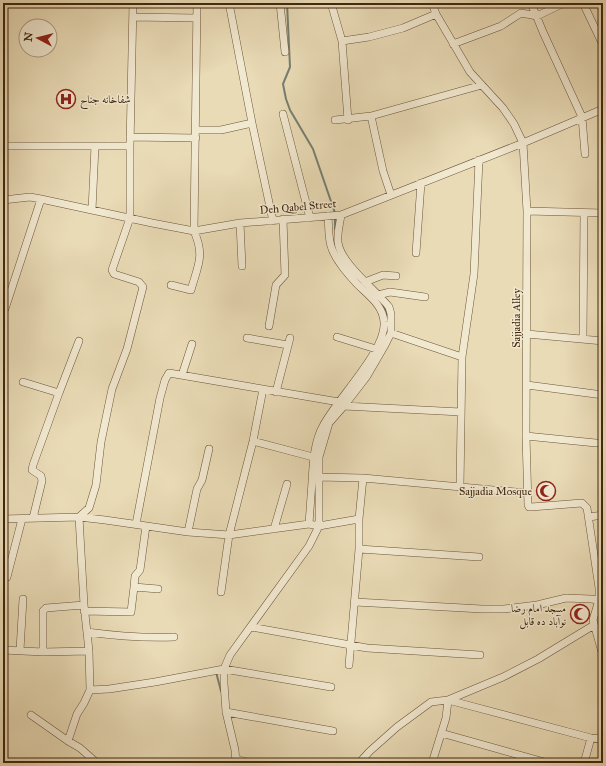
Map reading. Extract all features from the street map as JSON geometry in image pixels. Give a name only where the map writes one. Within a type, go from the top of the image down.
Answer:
[{"type":"street","points":[[79,517],[89,508],[96,485],[101,442],[112,389],[127,349],[143,288],[139,282],[119,277],[112,272],[130,218],[133,3]]},
{"type":"street","points":[[171,285],[191,290],[200,256],[200,243],[194,231],[197,3]]},
{"type":"street","points":[[229,3],[273,221]]},
{"type":"street","points":[[280,3],[285,52]]},
{"type":"street","points":[[331,3],[342,41],[348,120]]},
{"type":"street","points":[[432,3],[436,14],[470,72],[503,108],[514,124],[523,143]]},
{"type":"street","points":[[531,3],[582,117],[585,154]]},
{"type":"street","points":[[453,44],[501,26],[521,13],[537,16],[564,3]]},
{"type":"street","points":[[583,3],[603,45]]},
{"type":"street","points":[[342,41],[369,37],[403,28],[436,14]]},
{"type":"street","points":[[133,17],[196,18]]},
{"type":"street","points":[[335,120],[348,120],[372,116],[482,85]]},
{"type":"street","name":"Deh Qabel Street","points":[[3,200],[30,197],[194,231],[240,223],[328,216],[341,214],[421,183],[565,126],[582,117],[603,109]]},
{"type":"street","points":[[283,114],[310,218]]},
{"type":"street","points":[[372,116],[382,171],[391,194]]},
{"type":"street","points":[[130,137],[196,134],[252,123]]},
{"type":"street","name":"Sajjadia Alley","points":[[523,143],[527,211],[526,436],[528,493]]},
{"type":"street","points":[[3,146],[130,146]]},
{"type":"street","points":[[92,210],[95,146]]},
{"type":"street","points":[[460,486],[462,357],[474,274],[480,160]]},
{"type":"street","points":[[416,253],[421,183]]},
{"type":"street","points":[[5,309],[41,199]]},
{"type":"street","points":[[527,211],[603,214]]},
{"type":"street","points":[[309,524],[313,457],[322,426],[374,366],[391,333],[391,314],[389,307],[348,264],[338,244],[341,214]]},
{"type":"street","points":[[583,339],[584,214]]},
{"type":"street","points":[[251,763],[236,761],[235,750],[226,712],[224,669],[230,655],[309,546],[318,526],[319,457],[329,423],[376,349],[384,332],[384,322],[380,306],[356,283],[336,258],[330,243],[328,216]]},
{"type":"street","points":[[268,326],[276,285],[285,275],[283,219]]},
{"type":"street","points":[[240,223],[242,266]]},
{"type":"street","points":[[365,282],[383,275],[396,276]]},
{"type":"street","points":[[378,295],[390,292],[425,297]]},
{"type":"street","points":[[391,333],[462,357]]},
{"type":"street","points":[[527,334],[603,341]]},
{"type":"street","points":[[337,337],[376,349]]},
{"type":"street","points":[[247,338],[289,342],[276,392]]},
{"type":"street","points":[[33,518],[42,481],[41,476],[32,470],[33,464],[79,341]]},
{"type":"street","points":[[182,375],[192,344]]},
{"type":"street","points":[[136,524],[165,380],[170,373],[341,404],[461,412]]},
{"type":"street","points":[[23,382],[59,393]]},
{"type":"street","points":[[527,385],[603,395]]},
{"type":"street","points":[[221,592],[229,535],[253,441],[263,389]]},
{"type":"street","points":[[526,436],[596,443]]},
{"type":"street","points":[[253,441],[313,457]]},
{"type":"street","points":[[188,532],[198,489],[202,480],[208,449]]},
{"type":"street","points":[[318,477],[363,478],[528,493],[529,507],[582,503],[587,508],[589,517],[599,588],[599,610],[593,620],[603,656]]},
{"type":"street","points":[[349,665],[359,549],[359,519],[363,478]]},
{"type":"street","points":[[274,529],[287,484]]},
{"type":"street","points":[[589,517],[603,515]]},
{"type":"street","points":[[68,742],[77,714],[90,690],[89,651],[84,608],[79,517]]},
{"type":"street","points":[[3,519],[79,517],[188,532],[229,535],[309,524],[318,526],[359,519]]},
{"type":"street","points":[[7,577],[22,519]]},
{"type":"street","points":[[43,652],[43,611],[46,608],[84,608],[131,612],[135,576],[140,570],[146,526]]},
{"type":"street","points":[[359,549],[479,557]]},
{"type":"street","points":[[134,587],[158,589]]},
{"type":"street","points":[[355,602],[504,609],[537,605],[566,598],[591,598],[599,600]]},
{"type":"street","points":[[20,650],[23,600]]},
{"type":"street","points":[[359,763],[370,751],[414,714],[431,702],[448,700],[503,677],[538,659],[594,625]]},
{"type":"street","points":[[251,627],[351,646],[480,655]]},
{"type":"street","points":[[87,632],[129,637],[174,637]]},
{"type":"street","points":[[3,650],[43,652],[89,651]]},
{"type":"street","points":[[90,690],[109,689],[155,682],[224,669],[331,686]]},
{"type":"street","points":[[432,763],[446,718],[448,700]]},
{"type":"street","points":[[448,700],[591,738],[603,739]]},
{"type":"street","points":[[226,712],[333,731]]},
{"type":"street","points":[[31,715],[68,742],[80,748],[97,763]]},
{"type":"street","points":[[441,733],[548,763]]},
{"type":"street","points":[[584,763],[591,738]]},
{"type":"waterway","points":[[287,3],[290,67],[283,84],[286,99],[290,110],[313,149],[335,213]]},
{"type":"waterway","points":[[335,218],[335,229]]},
{"type":"waterway","points":[[378,301],[383,305],[388,317]]},
{"type":"waterway","points":[[216,672],[221,691]]},
{"type":"place","name":"شفاخانه جناح","points":[[66,99]]},
{"type":"place","name":"Sajjadia Mosque","points":[[546,491]]},
{"type":"place","name":"مسجد امام رضا نوآباد ده قابل","points":[[580,614]]}]
